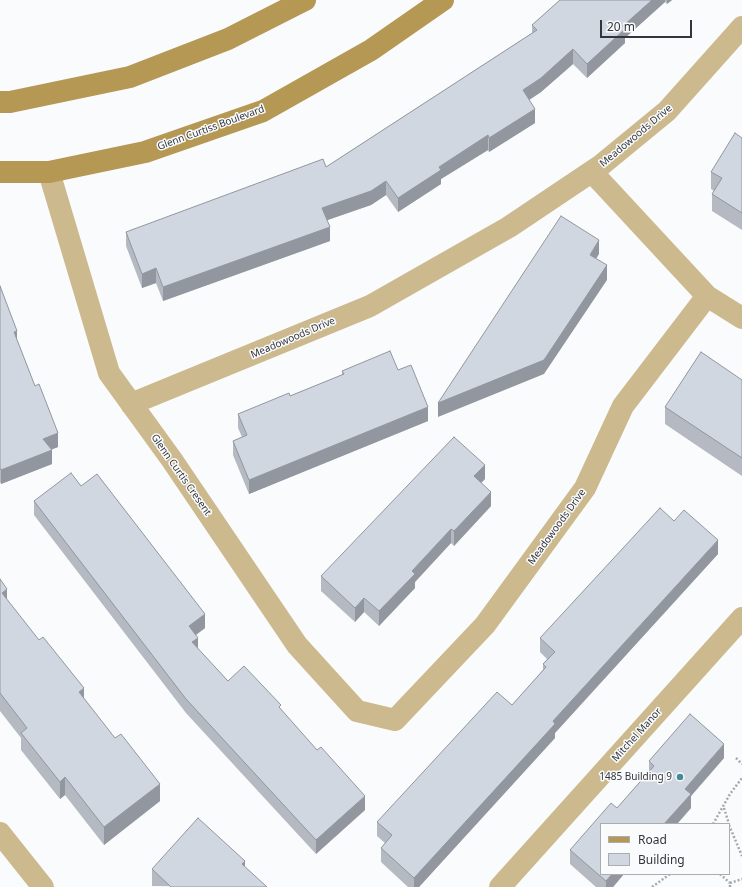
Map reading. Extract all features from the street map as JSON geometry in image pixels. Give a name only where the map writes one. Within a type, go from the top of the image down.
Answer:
[{"type":"main road","points":[[0,102],[10,102],[130,77],[228,38],[304,0]]},
{"type":"main road","name":"Glenn Curtiss Boulevard","points":[[0,172],[49,172],[145,152],[263,111],[371,50],[443,0]]},
{"type":"street","name":"Meadowoods Drive","points":[[131,404],[370,306],[509,227],[592,172],[667,111],[742,27]]},
{"type":"street","name":"Glenn Curtis Cresent","points":[[49,172],[109,374],[172,460],[297,645],[357,712],[395,720]]},
{"type":"street","name":"Meadowoods Drive","points":[[592,172],[707,296],[742,318]]},
{"type":"street","name":"Meadowoods Drive","points":[[395,720],[490,618],[585,488],[623,406],[707,296]]},
{"type":"street","name":"Mitchel Manor","points":[[500,887],[742,618]]},
{"type":"street","points":[[0,832],[43,887]]},
{"type":"path","points":[[736,758],[742,764]]},
{"type":"path","points":[[714,823],[730,794],[742,778]]},
{"type":"path","points":[[723,807],[729,823]]},
{"type":"path","points":[[730,826],[742,856]]},
{"type":"path","points":[[653,886],[669,875]]},
{"type":"path","points":[[721,875],[730,882]]},
{"type":"path","points":[[730,882],[742,879]]},
{"type":"path","points":[[730,882],[730,887]]},
{"type":"path","points":[[653,886],[659,887]]},
{"type":"building","points":[[560,0],[652,0],[623,26],[625,29],[587,64],[573,49],[541,78],[523,90],[535,109],[489,138],[488,135],[439,167],[441,170],[398,198],[386,181],[371,191],[322,208],[330,227],[163,287],[156,268],[142,274],[126,232],[323,159],[326,167],[537,30],[532,25]]},
{"type":"building","points":[[735,133],[742,138],[742,213],[712,194],[722,178],[711,172]]},
{"type":"building","points":[[561,216],[599,240],[590,255],[607,265],[544,360],[438,403]]},
{"type":"building","points":[[0,286],[17,331],[14,332],[35,386],[39,384],[58,433],[43,439],[52,450],[1,470],[0,468]]},
{"type":"building","points":[[390,351],[398,370],[411,365],[428,407],[249,480],[233,441],[247,435],[238,414],[289,393],[290,396],[344,374],[342,371]]},
{"type":"building","points":[[701,352],[742,380],[742,458],[665,407]]},
{"type":"building","points":[[454,437],[485,465],[474,476],[491,492],[454,531],[451,529],[412,571],[415,574],[379,611],[364,598],[355,608],[321,576]]},
{"type":"building","points":[[71,473],[81,486],[97,474],[205,614],[189,626],[198,638],[192,642],[228,681],[244,666],[281,705],[279,707],[317,750],[321,747],[365,796],[316,840],[186,699],[34,501]]},
{"type":"building","points":[[660,508],[674,521],[684,510],[718,540],[553,721],[555,724],[414,878],[381,848],[392,835],[377,822],[497,692],[512,705],[546,667],[543,664],[555,652],[540,638]]},
{"type":"building","points":[[0,579],[7,589],[2,593],[39,640],[43,637],[84,688],[79,692],[115,738],[121,734],[160,784],[104,827],[65,777],[60,782],[21,733],[27,728],[0,693]]},
{"type":"building","name":"1485 Building 9","points":[[690,714],[724,744],[685,789],[691,794],[665,823],[600,823],[600,875],[611,875],[606,881],[570,850],[611,803],[617,808],[654,766],[649,761]]},
{"type":"building","points":[[198,818],[245,861],[242,864],[267,887],[171,887],[152,869]]},
{"type":"place","name":"1485 Building 9","points":[[680,777]]}]
